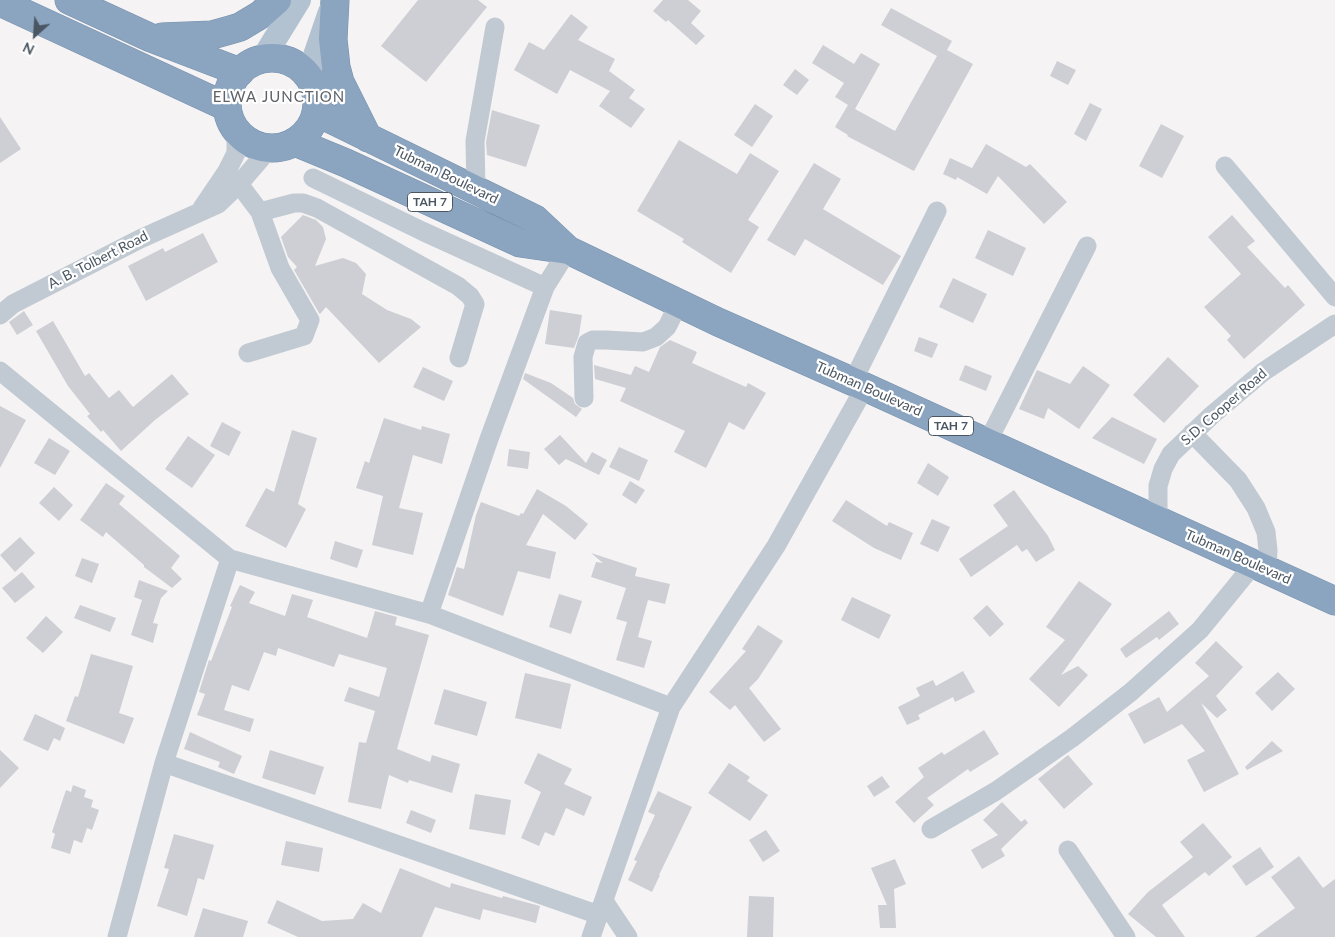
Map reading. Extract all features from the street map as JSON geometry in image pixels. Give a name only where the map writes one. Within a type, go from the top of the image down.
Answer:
[{"type":"highway","points":[[69,0],[150,38],[251,66]]},
{"type":"highway","points":[[150,38],[212,35],[230,30],[240,27],[260,15],[278,0]]},
{"type":"highway","points":[[334,0],[333,39],[336,66],[340,82],[368,138]]},
{"type":"highway","points":[[0,2],[232,119]]},
{"type":"highway","points":[[274,59],[287,61],[298,67],[308,76],[314,87],[317,100],[312,124],[304,134],[282,145],[257,146],[246,140],[232,119],[228,94],[232,82],[251,66],[274,59]]},
{"type":"highway","name":"Tubman Boulevard","points":[[316,112],[535,219],[568,250]]},
{"type":"highway","name":"Tubman Boulevard","points":[[282,145],[346,163],[520,242],[568,250],[679,303],[1335,601]]},
{"type":"main road","points":[[251,66],[299,0]]},
{"type":"main road","points":[[308,76],[334,0]]},
{"type":"street","points":[[476,190],[475,141],[495,28]]},
{"type":"street","points":[[199,211],[227,171],[236,152],[232,119]]},
{"type":"street","name":"A. B. Tolbert Road","points":[[0,314],[13,304],[140,238],[218,204],[282,145]]},
{"type":"street","points":[[1225,166],[1335,297]]},
{"type":"street","points":[[314,178],[422,231],[545,287]]},
{"type":"street","points":[[240,184],[260,212],[280,268],[310,320],[304,336],[248,352]]},
{"type":"street","points":[[260,212],[303,202],[458,286],[470,296],[475,304],[459,358]]},
{"type":"street","points":[[591,937],[671,707],[776,546],[859,384],[937,211]]},
{"type":"street","points":[[405,256],[422,231]]},
{"type":"street","points":[[987,443],[1088,246]]},
{"type":"street","points":[[429,614],[489,438],[545,287],[568,250]]},
{"type":"street","points":[[584,398],[583,357],[587,343],[593,340],[643,342],[656,337],[668,327],[679,303]]},
{"type":"street","name":"S.D. Cooper Road","points":[[1158,520],[1158,486],[1163,469],[1171,454],[1192,433],[1263,372],[1335,324]]},
{"type":"street","points":[[0,371],[230,559],[429,614],[671,707]]},
{"type":"street","points":[[931,829],[996,791],[1072,738],[1131,692],[1200,630],[1260,567],[1268,550],[1266,532],[1256,508],[1238,480],[1192,433]]},
{"type":"street","points":[[117,937],[164,763],[230,559]]},
{"type":"street","points":[[164,763],[601,908],[628,937]]},
{"type":"street","points":[[1068,850],[1126,937]]},
{"type":"building","points":[[418,0],[478,0],[487,7],[426,82],[381,46]]},
{"type":"building","points":[[663,0],[688,0],[701,11],[691,23],[705,36],[696,45],[668,20],[666,22],[653,11]]},
{"type":"building","points":[[891,8],[952,41],[947,50],[973,64],[914,171],[847,136],[835,127],[848,105],[835,97],[844,83],[812,63],[823,45],[854,64],[861,53],[880,64],[855,109],[895,131],[937,56],[881,25]]},
{"type":"building","points":[[571,14],[588,27],[578,40],[615,59],[609,71],[635,90],[629,98],[645,109],[631,128],[599,106],[610,91],[570,70],[557,94],[514,70],[529,42],[544,50]]},
{"type":"building","points":[[1057,61],[1076,70],[1068,85],[1050,76]]},
{"type":"building","points":[[795,69],[809,80],[797,95],[783,85]]},
{"type":"building","points":[[1090,103],[1102,109],[1086,141],[1074,134]]},
{"type":"building","points":[[755,104],[773,116],[752,147],[734,135]]},
{"type":"building","points":[[492,110],[540,125],[526,167],[487,155],[486,142]]},
{"type":"building","points":[[0,117],[21,149],[0,163]]},
{"type":"building","points":[[1161,124],[1184,136],[1162,178],[1139,166]]},
{"type":"building","points":[[679,140],[737,174],[750,153],[779,171],[748,220],[759,227],[731,273],[682,242],[684,239],[637,211]]},
{"type":"building","points":[[986,144],[1026,167],[1030,164],[1067,202],[1044,224],[998,176],[987,194],[957,177],[956,180],[943,174],[950,158],[972,168]]},
{"type":"building","points":[[814,163],[841,179],[823,209],[901,256],[883,285],[805,239],[795,256],[767,240]]},
{"type":"building","points":[[303,215],[316,220],[323,227],[326,239],[315,266],[343,258],[356,263],[366,274],[362,294],[387,310],[411,319],[421,327],[379,363],[326,307],[319,313],[294,270],[297,267],[288,257],[281,237]]},
{"type":"building","points":[[1232,215],[1255,241],[1247,247],[1285,288],[1288,285],[1305,305],[1244,359],[1227,340],[1231,336],[1204,307],[1241,274],[1208,237]]},
{"type":"building","points":[[988,230],[1026,248],[1013,276],[975,258]]},
{"type":"building","points":[[203,233],[218,262],[146,301],[128,266],[163,248],[165,252]]},
{"type":"building","points":[[953,278],[987,294],[973,323],[939,307]]},
{"type":"building","points":[[550,310],[582,315],[579,335],[574,348],[545,344]]},
{"type":"building","points":[[24,311],[33,325],[17,335],[9,322]]},
{"type":"building","points":[[53,321],[85,376],[89,373],[109,398],[119,390],[133,407],[172,374],[189,394],[155,420],[121,451],[103,430],[101,432],[87,416],[90,414],[68,386],[36,331]]},
{"type":"building","points":[[919,337],[938,344],[932,358],[914,351]]},
{"type":"building","points":[[670,340],[697,352],[692,363],[746,387],[748,383],[766,393],[744,430],[729,422],[706,468],[674,452],[685,431],[620,401],[626,388],[595,379],[594,365],[631,375],[635,366],[649,372],[660,347]]},
{"type":"building","points":[[1168,357],[1199,386],[1164,423],[1133,395]]},
{"type":"building","points":[[965,365],[992,376],[986,391],[959,380]]},
{"type":"building","points":[[1083,366],[1110,385],[1079,429],[1048,408],[1044,419],[1019,409],[1037,370],[1070,384]]},
{"type":"building","points":[[423,367],[453,381],[444,401],[413,387]]},
{"type":"building","points":[[525,373],[551,383],[573,398],[575,404],[582,409],[576,417],[523,379]]},
{"type":"building","points":[[0,406],[26,420],[0,468]]},
{"type":"building","points":[[1112,417],[1157,439],[1144,464],[1092,438]]},
{"type":"building","points":[[384,418],[421,430],[422,426],[450,434],[442,464],[413,455],[399,508],[423,513],[413,555],[372,545],[383,496],[356,488],[365,461],[369,463]]},
{"type":"building","points":[[222,422],[241,432],[229,456],[210,446]]},
{"type":"building","points":[[292,430],[317,438],[298,504],[306,509],[286,548],[245,526],[266,488],[274,492]]},
{"type":"building","points":[[560,435],[586,463],[592,452],[607,460],[599,475],[566,459],[559,465],[544,449]]},
{"type":"building","points":[[188,436],[215,455],[192,488],[165,469]]},
{"type":"building","points":[[49,438],[70,451],[55,475],[34,463]]},
{"type":"building","points":[[619,447],[648,460],[639,481],[609,467]]},
{"type":"building","points":[[509,449],[530,452],[528,469],[507,466]]},
{"type":"building","points":[[928,463],[949,477],[938,496],[917,483]]},
{"type":"building","points":[[630,481],[645,490],[636,504],[622,495]]},
{"type":"building","points":[[106,483],[125,496],[119,504],[180,556],[171,568],[182,579],[172,588],[144,567],[106,532],[103,537],[80,520]]},
{"type":"building","points":[[54,487],[73,505],[59,521],[39,503]]},
{"type":"building","points":[[537,489],[566,506],[588,524],[575,540],[543,514],[526,545],[556,552],[550,579],[518,571],[503,616],[448,595],[457,567],[464,569],[476,515],[481,502],[519,516],[521,513],[523,514]]},
{"type":"building","points":[[1014,490],[1048,536],[1055,550],[1036,562],[1027,549],[1022,552],[1017,545],[971,577],[959,559],[1008,526],[993,505]]},
{"type":"building","points":[[846,500],[887,526],[889,522],[913,533],[901,560],[874,548],[832,521]]},
{"type":"building","points":[[932,519],[950,527],[938,552],[920,544]]},
{"type":"building","points":[[20,537],[35,553],[15,572],[0,555]]},
{"type":"building","points":[[335,541],[363,550],[357,568],[330,559]]},
{"type":"building","points":[[591,553],[637,568],[635,576],[670,584],[665,604],[648,600],[638,637],[652,641],[644,668],[616,660],[627,622],[616,619],[626,588],[591,577],[596,562],[603,563]]},
{"type":"building","points":[[82,558],[99,564],[92,583],[75,576]]},
{"type":"building","points":[[22,572],[35,587],[15,603],[2,588]]},
{"type":"building","points":[[139,580],[168,591],[161,598],[153,623],[158,624],[153,643],[131,635],[142,600],[134,597]]},
{"type":"building","points":[[1079,581],[1112,604],[1061,675],[1078,666],[1088,675],[1059,707],[1029,679],[1065,640],[1046,627]]},
{"type":"building","points":[[240,585],[255,592],[249,603],[285,616],[292,594],[313,600],[307,617],[367,638],[375,611],[397,617],[395,625],[429,635],[397,749],[430,762],[432,755],[460,764],[452,793],[409,780],[408,783],[389,775],[381,809],[348,802],[359,742],[366,743],[375,711],[344,701],[349,687],[379,697],[387,668],[339,654],[334,667],[278,648],[276,656],[264,652],[249,691],[232,685],[224,710],[254,719],[250,732],[197,715],[205,694],[199,692],[209,660],[211,661],[232,607],[230,606]]},
{"type":"building","points":[[559,594],[582,601],[571,634],[549,627]]},
{"type":"building","points":[[852,597],[891,615],[879,639],[841,620]]},
{"type":"building","points":[[80,605],[116,618],[110,632],[74,618]]},
{"type":"building","points":[[987,605],[1004,624],[990,637],[973,618]]},
{"type":"building","points":[[1169,611],[1179,624],[1159,640],[1157,637],[1126,658],[1120,649]]},
{"type":"building","points":[[46,616],[63,632],[43,653],[26,638]]},
{"type":"building","points":[[758,625],[783,641],[758,679],[749,688],[781,729],[764,742],[735,705],[730,710],[709,692],[746,651],[742,649]]},
{"type":"building","points":[[1216,641],[1243,667],[1216,696],[1227,710],[1217,718],[1201,703],[1239,774],[1204,792],[1187,760],[1205,751],[1182,724],[1144,744],[1128,714],[1159,697],[1167,712],[1209,676],[1195,663]]},
{"type":"building","points":[[91,654],[133,666],[119,713],[134,718],[124,744],[66,721],[75,696],[78,697]]},
{"type":"building","points":[[963,671],[975,692],[955,702],[953,697],[918,715],[920,719],[907,725],[898,707],[920,696],[916,688],[933,680],[936,686]]},
{"type":"building","points":[[1278,672],[1295,689],[1272,711],[1255,693]]},
{"type":"building","points":[[525,673],[571,684],[561,729],[515,718]]},
{"type":"building","points":[[444,689],[487,702],[477,736],[434,724]]},
{"type":"building","points":[[35,714],[65,728],[60,741],[54,738],[48,751],[23,740]]},
{"type":"building","points":[[984,730],[999,754],[970,772],[968,769],[927,798],[934,805],[914,823],[895,802],[924,777],[918,768],[942,752],[944,755]]},
{"type":"building","points":[[190,732],[242,756],[234,774],[218,767],[220,762],[184,749]]},
{"type":"building","points":[[1272,741],[1283,751],[1247,770],[1245,767]]},
{"type":"building","points":[[0,750],[19,768],[0,788]]},
{"type":"building","points":[[270,750],[324,767],[315,795],[262,778]]},
{"type":"building","points":[[538,753],[572,769],[564,784],[592,797],[584,816],[566,808],[554,836],[545,832],[539,846],[521,838],[541,792],[524,783]]},
{"type":"building","points":[[1068,755],[1093,784],[1064,809],[1038,779]]},
{"type":"building","points":[[729,763],[750,777],[747,781],[768,795],[750,821],[708,793]]},
{"type":"building","points":[[882,776],[890,787],[874,797],[867,786]]},
{"type":"building","points":[[73,785],[86,790],[84,797],[93,800],[91,807],[99,810],[92,830],[87,828],[82,843],[74,840],[70,854],[51,848],[55,834],[52,832],[66,790],[71,792]]},
{"type":"building","points":[[658,791],[692,807],[652,892],[628,880],[637,861],[634,860],[655,815],[648,812]]},
{"type":"building","points":[[475,794],[511,800],[505,835],[469,829]]},
{"type":"building","points":[[1002,802],[1021,822],[1025,819],[1028,823],[1001,849],[1005,856],[982,869],[971,850],[998,835],[983,820]]},
{"type":"building","points":[[411,810],[436,820],[431,833],[406,823]]},
{"type":"building","points":[[1203,823],[1232,857],[1209,876],[1205,872],[1162,905],[1185,937],[1156,937],[1128,914],[1148,892],[1193,857],[1180,842]]},
{"type":"building","points":[[766,830],[780,851],[763,862],[749,840]]},
{"type":"building","points":[[174,834],[214,845],[204,880],[198,878],[187,916],[157,906],[169,869],[164,868]]},
{"type":"building","points":[[286,841],[323,848],[319,872],[281,865]]},
{"type":"building","points":[[1260,847],[1274,867],[1246,886],[1232,866]]},
{"type":"building","points":[[1299,856],[1323,888],[1335,879],[1335,937],[1255,937],[1295,908],[1271,877]]},
{"type":"building","points":[[895,859],[906,884],[894,889],[896,928],[880,928],[878,905],[887,905],[871,868]]},
{"type":"building","points":[[400,868],[450,888],[451,883],[502,898],[503,896],[540,906],[536,923],[483,909],[480,920],[435,907],[422,937],[298,937],[267,923],[277,900],[322,921],[353,919],[363,903],[381,913]]},
{"type":"building","points":[[749,896],[774,897],[773,937],[747,937]]},
{"type":"building","points":[[203,908],[248,921],[243,937],[194,937]]},
{"type":"district","name":"ELWA JUNCTION","points":[[279,97]]}]
